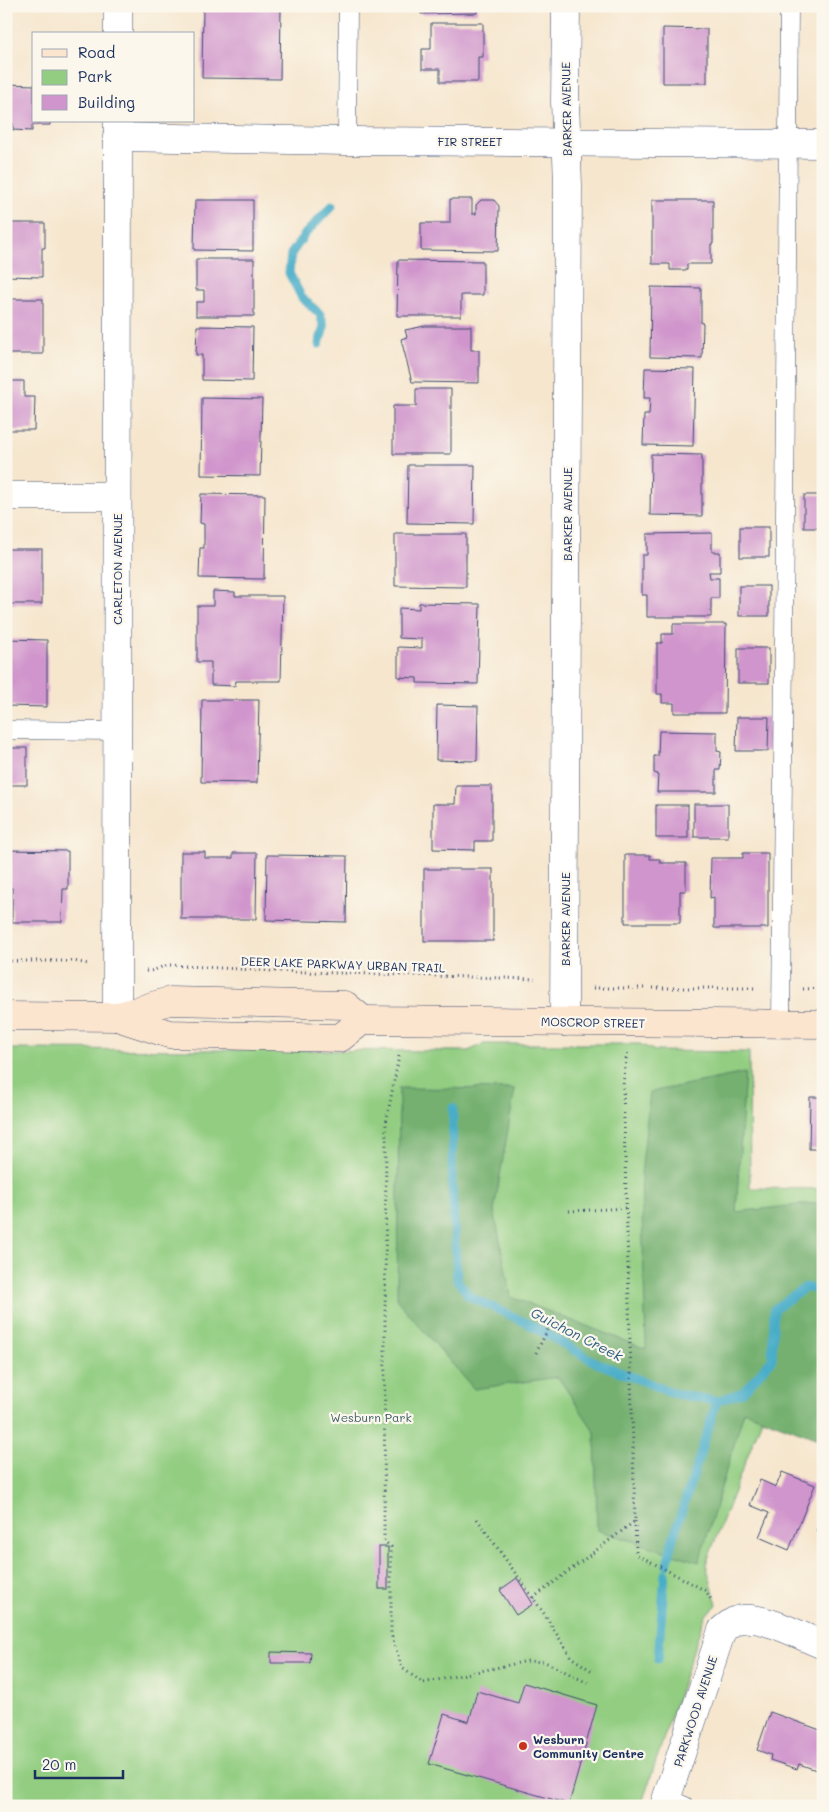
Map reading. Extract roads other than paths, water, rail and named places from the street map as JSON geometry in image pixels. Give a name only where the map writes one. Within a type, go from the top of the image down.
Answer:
[{"type":"street","points":[[118,6],[118,32]]},
{"type":"street","name":"BARKER AVENUE","points":[[564,1022],[568,194],[566,6]]},
{"type":"street","name":"FIR STREET","points":[[118,129],[347,141],[823,144]]},
{"type":"street","name":"CARLETON AVENUE","points":[[117,1017],[118,129]]},
{"type":"street","points":[[6,496],[117,496]]},
{"type":"street","name":"MOSCROP STREET","points":[[6,1016],[117,1017],[168,1001],[345,1005],[363,1020],[823,1024]]},
{"type":"street","name":"PARKWOOD AVENUE","points":[[672,1803],[722,1630],[723,1613],[742,1619],[764,1621],[823,1645]]},
{"type":"lane","points":[[347,141],[348,6]]},
{"type":"lane","points":[[781,1024],[789,6]]},
{"type":"lane","points":[[6,730],[117,731]]},
{"type":"waterway","name":"Guichon Creek","points":[[319,344],[324,327],[320,314],[302,298],[289,273],[291,254],[305,234],[332,206]]},
{"type":"waterway","name":"Guichon Creek","points":[[453,1108],[452,1183],[457,1280],[470,1297],[527,1323],[597,1363],[676,1394],[717,1401],[743,1392],[772,1359],[774,1309],[806,1287],[823,1292]]},
{"type":"waterway","points":[[667,1565],[672,1542],[717,1401]]},
{"type":"waterway","points":[[658,1659],[665,1574]]},
{"type":"place","name":"Wesburn Community Centre","points":[[523,1746]]},
{"type":"park label","name":"Wesburn Park","points":[[371,1417]]}]
